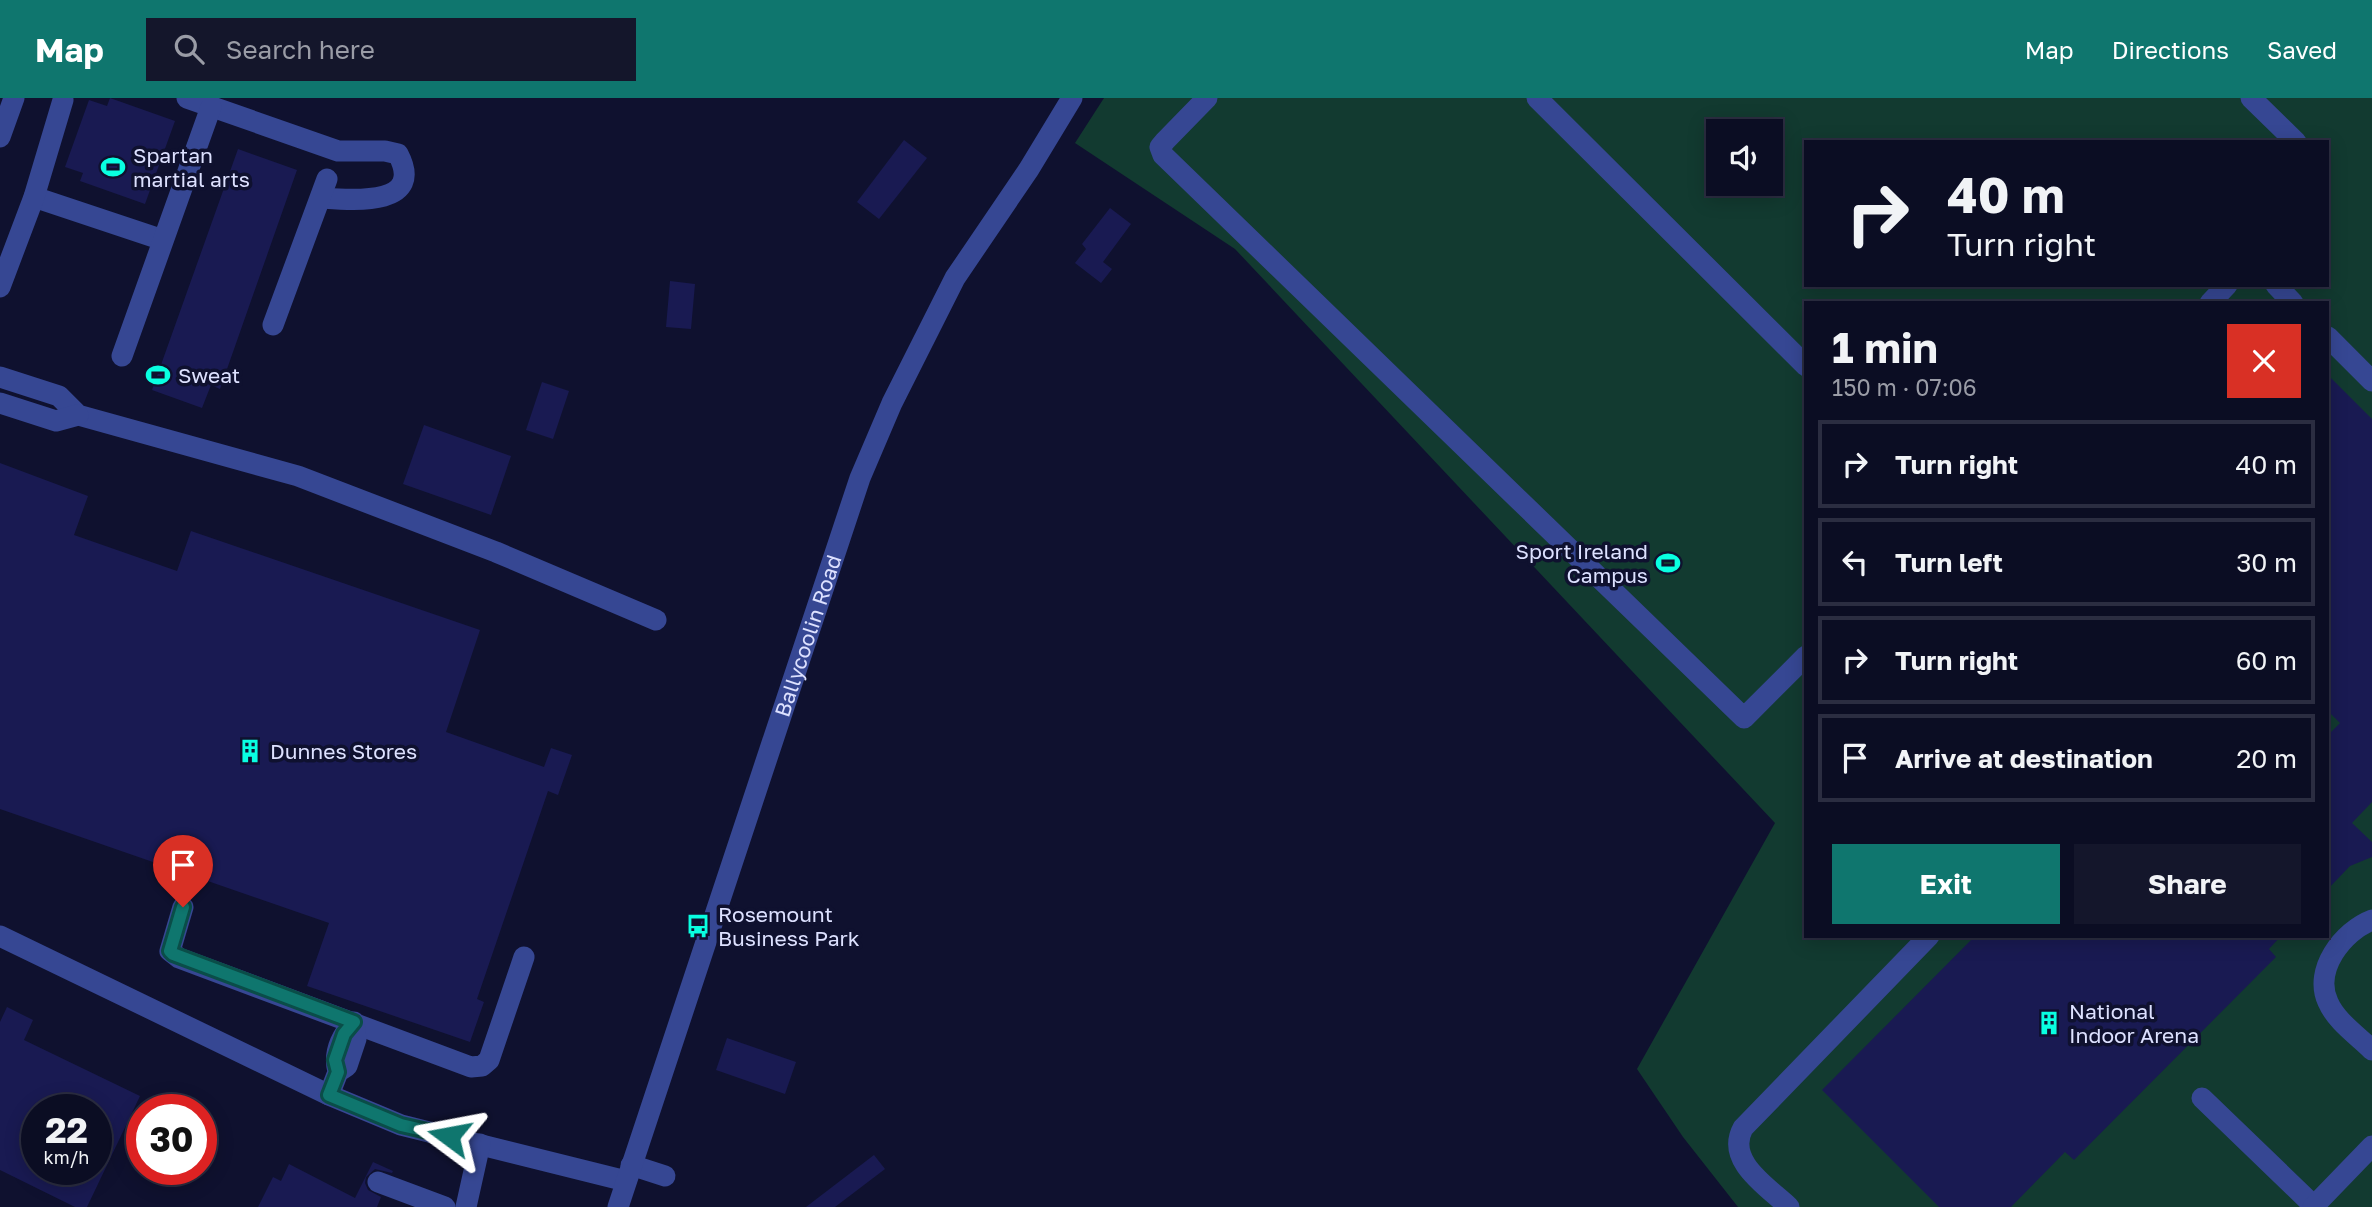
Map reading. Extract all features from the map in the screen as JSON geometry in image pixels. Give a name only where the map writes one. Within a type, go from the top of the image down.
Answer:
[{"type":"street","points":[[0,137],[14,98]]},
{"type":"street","points":[[187,98],[338,151],[386,151],[398,154],[404,166],[403,181],[396,191],[377,199],[324,189],[273,325]]},
{"type":"street","name":"Ballycoolin Road","points":[[618,1207],[860,478],[892,403],[955,278],[1029,169],[1072,98]]},
{"type":"street","points":[[1207,98],[1165,141],[1160,148],[1163,155],[1744,718],[1804,658]]},
{"type":"street","points":[[1536,98],[1804,364]]},
{"type":"street","points":[[2251,98],[2294,140]]},
{"type":"street","points":[[0,287],[34,197],[64,100]]},
{"type":"street","points":[[122,356],[211,107]]},
{"type":"street","points":[[34,197],[163,240]]},
{"type":"street","points":[[2212,301],[2225,287]]},
{"type":"street","points":[[2278,287],[2291,301]]},
{"type":"street","points":[[2329,338],[2372,381]]},
{"type":"street","points":[[0,377],[59,396],[78,415],[298,476],[496,552],[656,620]]},
{"type":"street","points":[[0,402],[56,421],[78,415]]},
{"type":"street","points":[[183,907],[170,951],[173,954],[471,1067],[482,1066],[489,1060],[524,957]]},
{"type":"street","points":[[2372,920],[2354,930],[2336,949],[2324,985],[2328,1002],[2334,1012],[2372,1050]]},
{"type":"street","points":[[0,936],[329,1095],[401,1125],[480,1144],[628,1173],[665,1176]]},
{"type":"street","points":[[1789,1207],[1744,1164],[1738,1149],[1743,1128],[1927,938]]},
{"type":"street","points":[[329,1095],[338,1072],[347,1066],[356,1039],[354,1022]]},
{"type":"street","points":[[2202,1098],[2313,1206],[2372,1146]]},
{"type":"street","points":[[466,1207],[480,1144]]},
{"type":"street","points":[[377,1182],[444,1207]]},
{"type":"green space","name":"Sport Ireland Campus","points":[[1104,98],[2372,98],[2372,1207],[1738,1207],[1683,1137],[1637,1069],[1775,823],[1235,249],[1075,143]]},
{"type":"building","points":[[110,98],[175,121],[145,204],[80,181],[83,173],[65,167],[89,100],[107,106]]},
{"type":"building","points":[[904,140],[927,158],[879,219],[857,202]]},
{"type":"building","points":[[238,149],[297,170],[220,389],[211,385],[202,408],[152,390]]},
{"type":"building","points":[[1110,208],[1131,224],[1103,262],[1112,269],[1101,283],[1075,263],[1086,249],[1082,244]]},
{"type":"building","points":[[670,281],[695,284],[691,329],[666,327]]},
{"type":"building","points":[[2329,376],[2372,419],[2372,802],[2352,823],[2372,842],[2372,857],[2350,866],[2329,888],[2329,734],[2340,723],[2329,712]]},
{"type":"building","points":[[542,382],[569,391],[553,439],[526,430]]},
{"type":"building","points":[[424,425],[511,456],[491,515],[403,484]]},
{"type":"building","name":"Dunnes Stores","points":[[0,463],[88,496],[74,535],[177,571],[191,531],[480,630],[446,732],[544,767],[551,748],[572,755],[558,795],[548,791],[477,999],[484,1002],[470,1042],[307,986],[329,923],[0,809]]},
{"type":"building","name":"National Indoor Arena","points":[[1973,938],[2279,938],[2269,949],[2276,957],[2074,1160],[2065,1152],[2011,1207],[1939,1207],[1822,1090]]},
{"type":"building","points":[[7,1007],[33,1020],[24,1040],[136,1094],[126,1094],[126,1125],[112,1155],[112,1094],[21,1094],[21,1180],[0,1170],[0,1022]]},
{"type":"building","points":[[727,1038],[796,1062],[785,1094],[716,1070]]},
{"type":"building","points":[[874,1155],[885,1169],[835,1207],[806,1207]]},
{"type":"building","points":[[373,1162],[393,1171],[375,1169],[366,1177],[368,1190],[381,1197],[377,1207],[258,1207],[273,1177],[281,1181],[289,1164],[355,1198]]},
{"type":"building","points":[[30,1185],[98,1185],[87,1207],[75,1207]]},
{"type":"place","name":"Spartan martial arts","points":[[113,167]]},
{"type":"place","name":"Sweat","points":[[158,375]]},
{"type":"place","name":"Sport Ireland Campus","points":[[1668,563]]},
{"type":"place","name":"Dunnes Stores","points":[[250,751]]},
{"type":"place","name":"Rosemount Business Park","points":[[698,926]]},
{"type":"place","name":"National Indoor Arena","points":[[2049,1023]]},
{"type":"route","points":[[183,907],[170,951],[178,958],[354,1022],[344,1034],[335,1060],[338,1072],[329,1095],[401,1125],[449,1136]]}]
